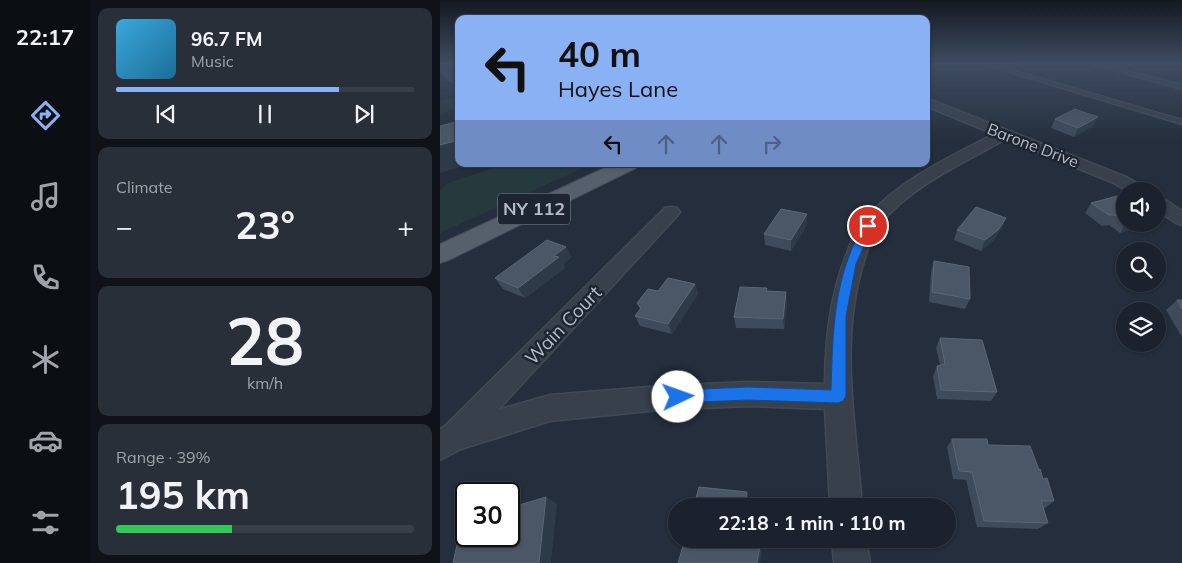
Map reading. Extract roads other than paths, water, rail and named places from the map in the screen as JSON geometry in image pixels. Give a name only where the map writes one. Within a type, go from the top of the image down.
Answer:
[{"type":"main road","name":"NY 112","points":[[440,254],[623,167]]},
{"type":"street","name":"Barone Drive","points":[[930,104],[1123,182]]},
{"type":"street","points":[[845,498],[838,396],[840,316],[851,264],[868,226],[896,198],[928,177],[1004,134]]},
{"type":"street","points":[[1166,208],[1182,219]]},
{"type":"street","name":"Wain Court","points":[[447,441],[671,212]]},
{"type":"street","points":[[447,441],[550,408],[660,398],[739,394],[838,396]]},
{"type":"street","points":[[850,548],[852,563]]},
{"type":"lane","points":[[1075,90],[1182,122]]}]
